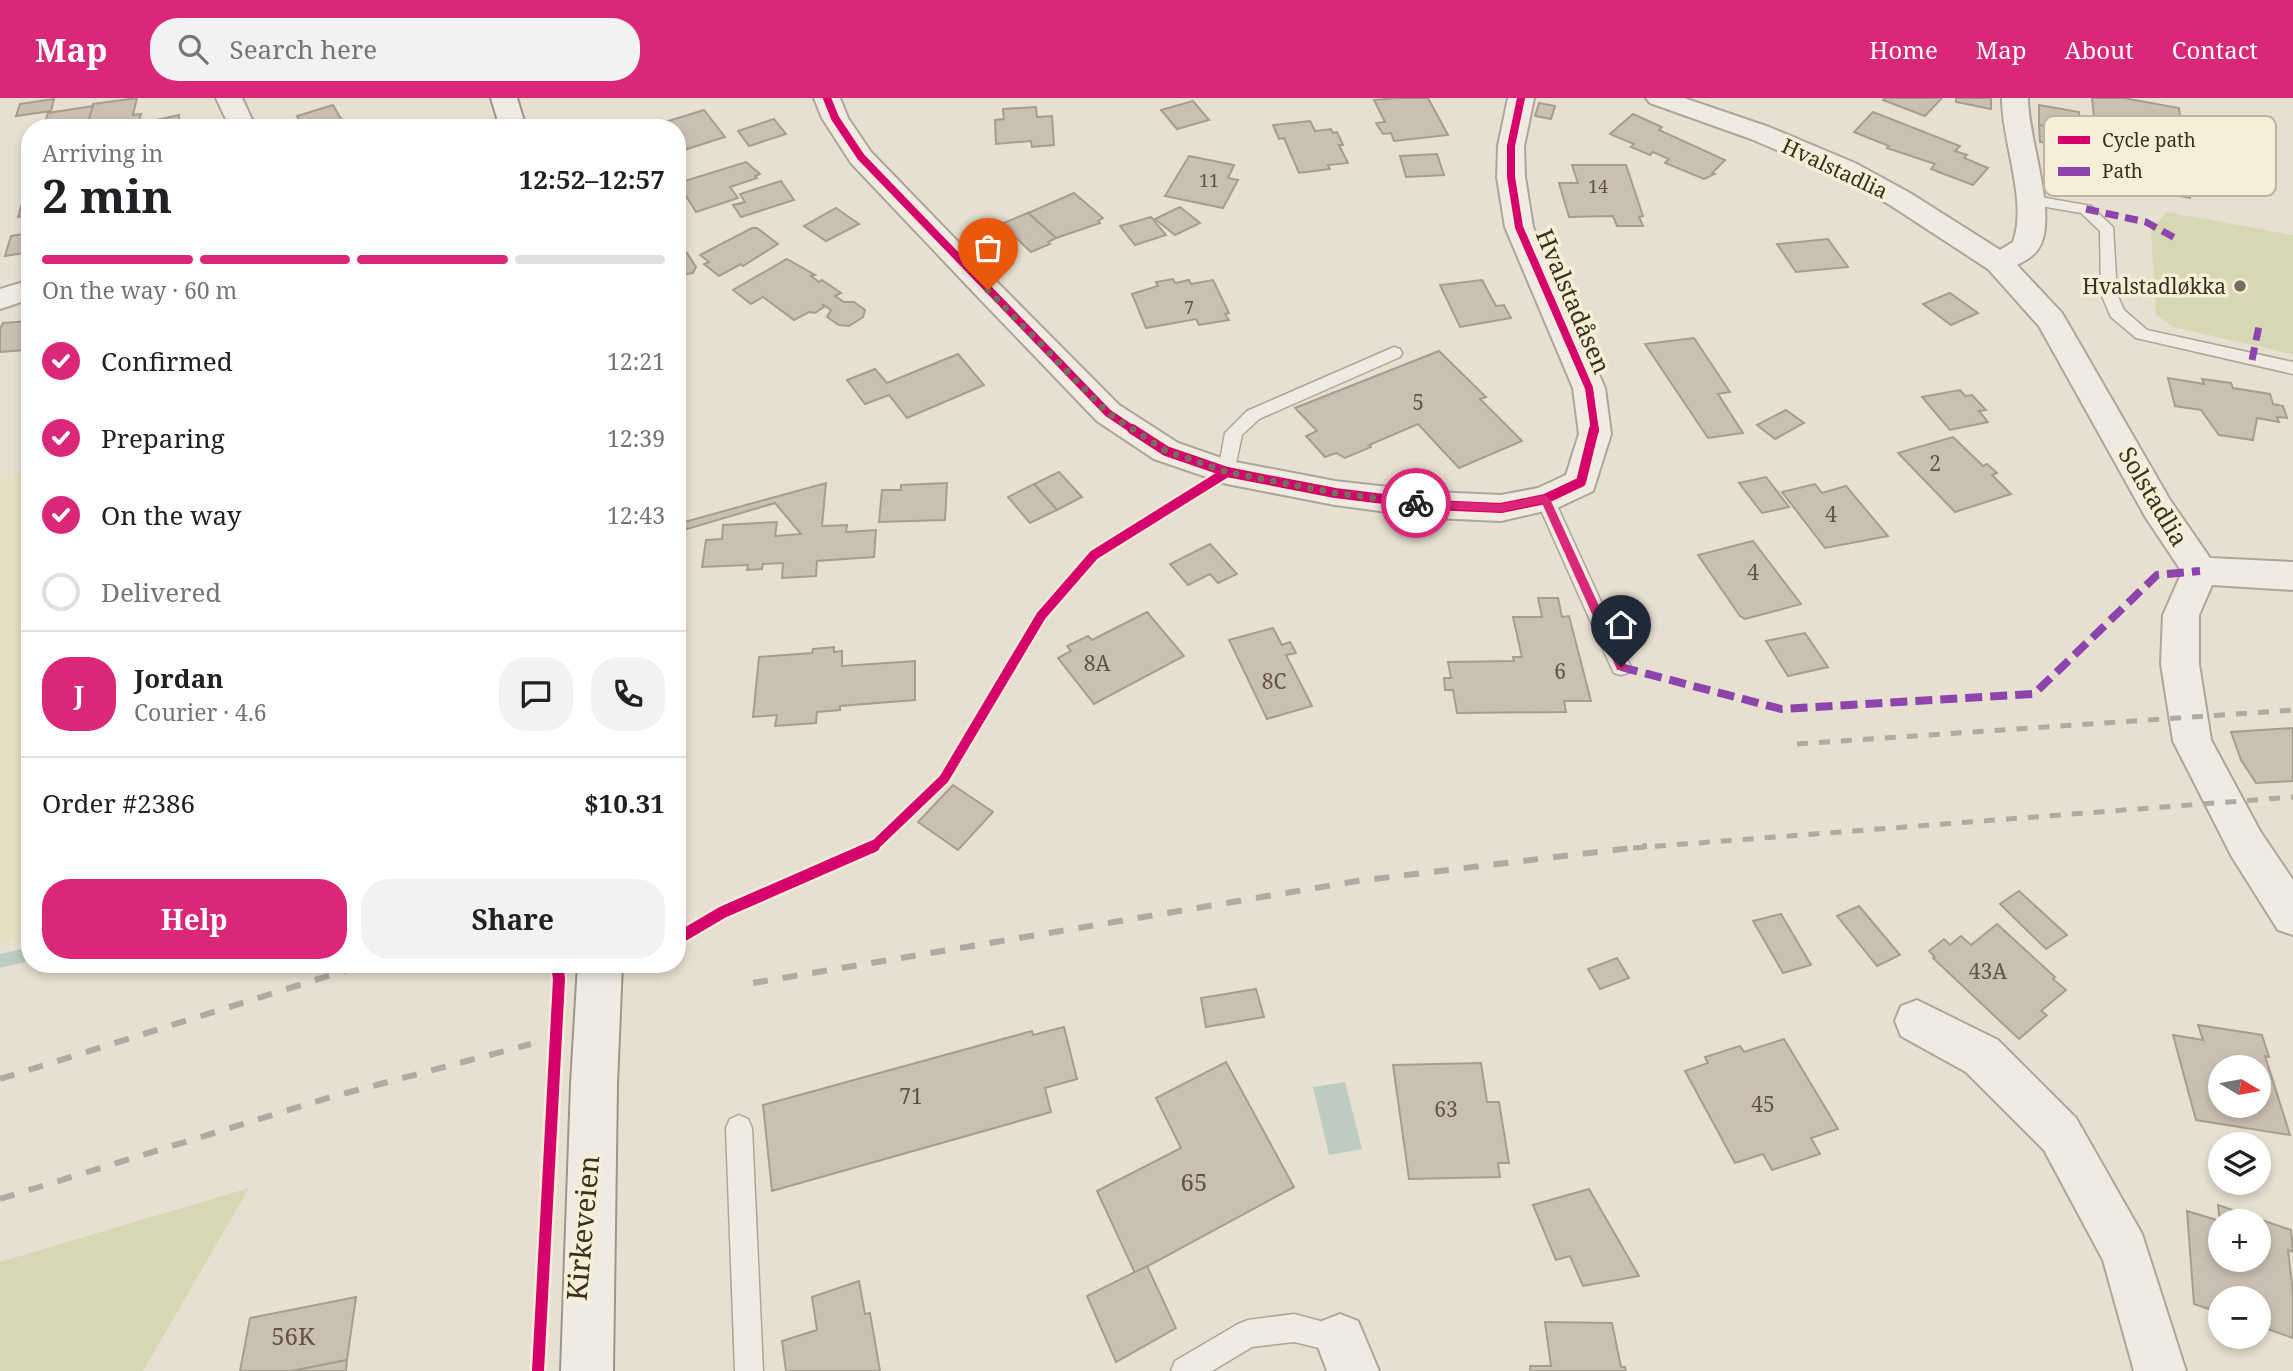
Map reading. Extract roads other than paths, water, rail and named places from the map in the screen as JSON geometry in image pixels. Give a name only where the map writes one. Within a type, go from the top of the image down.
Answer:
[{"type":"street","points":[[229,98],[239,119]]},
{"type":"street","points":[[504,98],[510,119]]},
{"type":"street","name":"Hvalstadåsen","points":[[827,98],[835,118],[861,157],[1108,413],[1166,451],[1227,472],[1335,493],[1433,506],[1501,508],[1545,499],[1581,482],[1595,434],[1589,388],[1519,227],[1511,177],[1511,146],[1521,98]]},
{"type":"street","name":"Hvalstadlia","points":[[1659,98],[1760,133],[1845,169],[1900,199],[1997,262]]},
{"type":"street","points":[[1997,262],[2025,248],[2031,231],[2029,200],[2013,116],[2015,98]]},
{"type":"street","name":"Solstadlia","points":[[1997,262],[2051,320],[2158,509],[2200,571],[2181,615],[2180,664],[2192,741],[2246,844],[2293,916]]},
{"type":"street","points":[[0,299],[21,292]]},
{"type":"street","points":[[2200,571],[2293,576]]},
{"type":"street","name":"Kirkeveien","points":[[587,1371],[600,973]]},
{"type":"street","points":[[1917,1021],[1982,1056],[2060,1134],[2125,1251],[2160,1371]]},
{"type":"street","name":"Kirkeveien","points":[[571,1371],[594,1084]]},
{"type":"lane","points":[[2029,200],[2085,209],[2108,230],[2109,294],[2118,313],[2142,334],[2293,368]]},
{"type":"lane","points":[[1227,472],[1234,433],[1252,415],[1394,353]]},
{"type":"lane","points":[[1545,499],[1621,667]]},
{"type":"lane","points":[[739,1128],[749,1371]]},
{"type":"lane","points":[[1185,1371],[1248,1334],[1294,1328],[1346,1355]]},
{"type":"waterway","points":[[0,961],[21,956]]},
{"type":"railway","points":[[1797,744],[2293,710]]},
{"type":"railway","points":[[1633,848],[2293,797]]},
{"type":"railway","points":[[753,983],[1357,881],[1647,846]]},
{"type":"railway","points":[[0,1079],[337,973]]},
{"type":"railway","points":[[0,1199],[331,1097],[531,1044]]},
{"type":"place","name":"Hvalstadløkka","points":[[2240,286]]}]
